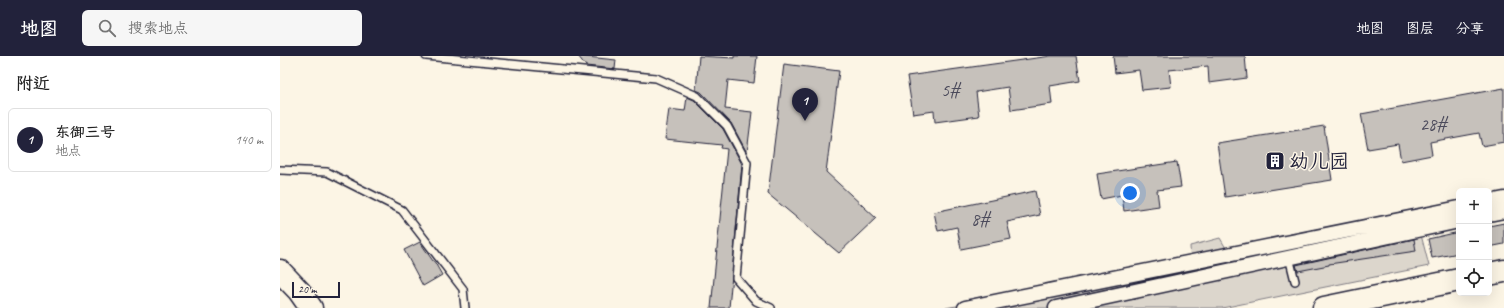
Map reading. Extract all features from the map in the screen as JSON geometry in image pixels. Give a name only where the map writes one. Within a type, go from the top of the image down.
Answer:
[{"type":"highway","points":[[280,271],[299,291],[311,308]]},
{"type":"highway","points":[[1492,273],[1504,271]]},
{"type":"highway","points":[[1324,308],[1450,282]]},
{"type":"street","points":[[1492,201],[1504,199]]},
{"type":"street","points":[[965,308],[1456,209]]},
{"type":"street","points":[[1492,213],[1504,211]]},
{"type":"street","points":[[1056,308],[1456,222]]},
{"type":"lane","points":[[426,56],[656,78],[697,96],[727,126],[747,163],[736,278],[756,301],[771,308]]},
{"type":"lane","points":[[280,170],[327,172],[402,210],[463,289],[465,308]]},
{"type":"lane","points":[[1289,257],[1295,281]]},
{"type":"shaded area","points":[[1419,227],[1429,266],[1222,308],[945,308],[1191,264],[1190,246],[1220,238],[1240,272]]},
{"type":"building","points":[[578,56],[616,60],[615,69],[586,66]]},
{"type":"building","points":[[699,56],[734,58],[734,56],[757,56],[754,83],[728,80],[725,109],[752,112],[747,153],[731,123],[701,92],[696,90]]},
{"type":"building","points":[[1051,56],[1076,56],[1080,81],[1050,86],[1052,104],[1011,110],[1008,87],[976,92],[979,116],[935,122],[934,111],[913,114],[907,76]]},
{"type":"building","points":[[1113,56],[1245,56],[1247,78],[1209,83],[1208,66],[1169,70],[1171,87],[1142,90],[1139,70],[1115,73]]},
{"type":"building","points":[[784,64],[839,71],[826,172],[876,218],[839,253],[768,194]]},
{"type":"building","points":[[1504,88],[1504,142],[1482,146],[1479,133],[1430,142],[1432,155],[1401,161],[1398,144],[1368,149],[1361,114]]},
{"type":"building","points":[[687,97],[694,100],[723,129],[742,164],[729,308],[711,308],[727,149],[721,148],[722,145],[665,139],[669,109],[685,111]]},
{"type":"building","name":"幼儿园","points":[[1324,126],[1332,180],[1225,197],[1217,143]]},
{"type":"building","points":[[1177,162],[1181,187],[1157,190],[1159,206],[1124,211],[1122,195],[1101,199],[1097,174]]},
{"type":"building","points":[[1035,191],[1040,215],[1007,222],[1011,239],[961,249],[957,227],[938,231],[934,212]]},
{"type":"building","points":[[1504,223],[1504,244],[1492,246],[1492,225]]},
{"type":"building","points":[[1456,233],[1456,254],[1432,258],[1428,239]]},
{"type":"building","points":[[1414,239],[1416,251],[1329,264],[1298,271],[1296,265]]},
{"type":"building","points":[[420,242],[442,275],[423,286],[404,250]]},
{"type":"place","name":"东御三号","points":[[805,121]]},
{"type":"place","name":"幼儿园","points":[[1275,161]]}]
